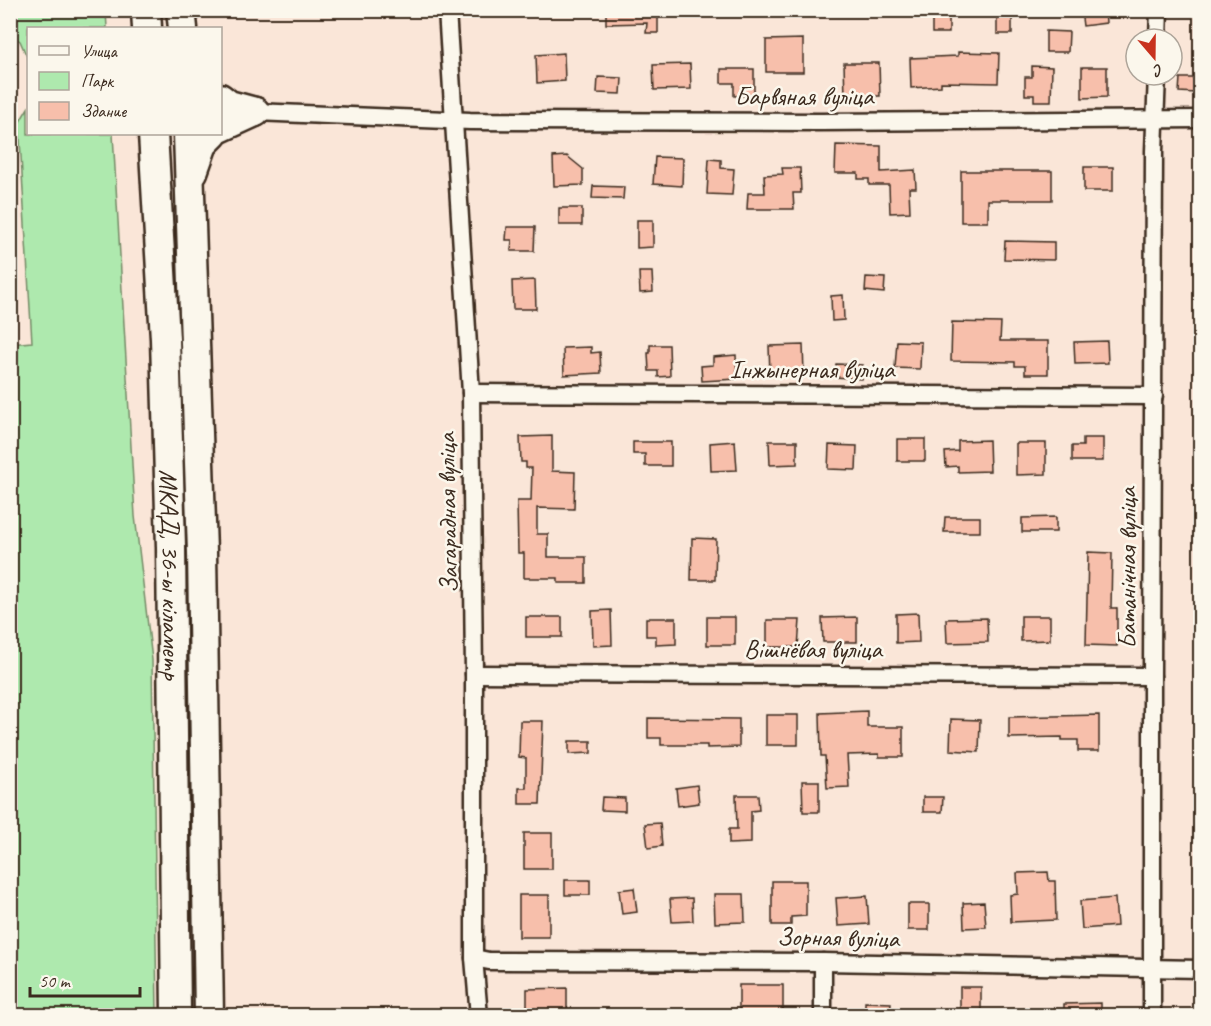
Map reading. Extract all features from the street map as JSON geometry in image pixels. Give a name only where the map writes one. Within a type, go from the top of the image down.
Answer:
[{"type":"highway","points":[[146,10],[147,27]]},
{"type":"highway","points":[[181,10],[183,27]]},
{"type":"highway","points":[[222,99],[230,105],[255,112]]},
{"type":"highway","points":[[222,127],[255,112]]},
{"type":"highway","name":"МКАД, 36-ы кіламетр","points":[[153,135],[165,339],[170,513],[176,1016]]},
{"type":"highway","name":"МКАД, 36-ы кіламетр","points":[[188,135],[202,552],[209,1016]]},
{"type":"highway","points":[[190,180],[203,144],[212,135]]},
{"type":"street","name":"Загарадная вуліца","points":[[447,10],[471,393],[474,958],[479,1016]]},
{"type":"street","points":[[1158,27],[1159,10]]},
{"type":"street","name":"Батанічная вуліца","points":[[1152,1016],[1156,87]]},
{"type":"street","name":"Барвяная вуліца","points":[[255,112],[453,120],[808,122],[1200,119]]},
{"type":"street","name":"Інжынерная вуліца","points":[[471,393],[1154,396]]},
{"type":"street","name":"Вішнёвая вуліца","points":[[474,674],[1152,676]]},
{"type":"street","name":"Зорная вуліца","points":[[474,958],[489,961],[823,962],[1200,969]]},
{"type":"street","points":[[823,962],[823,1016]]},
{"type":"green space","points":[[10,11],[106,11],[107,27],[27,27],[27,57],[20,41],[11,35]]},
{"type":"green space","points":[[27,110],[27,135],[113,135],[135,516],[152,660],[157,1015],[11,1015],[10,344],[32,342],[19,123]]},
{"type":"building","points":[[606,10],[658,10],[658,33],[646,33],[647,23],[606,24]]},
{"type":"building","points":[[997,10],[1012,10],[1012,34],[997,34]]},
{"type":"building","points":[[1081,10],[1105,10],[1106,23],[1083,26]]},
{"type":"building","points":[[932,11],[949,11],[949,33],[932,33]]},
{"type":"building","points":[[1046,31],[1069,32],[1068,52],[1046,52]]},
{"type":"building","points":[[803,39],[803,72],[766,72],[766,40]]},
{"type":"building","points":[[958,52],[999,53],[998,83],[941,82],[941,86],[911,88],[910,58],[958,56]]},
{"type":"building","points":[[564,53],[565,81],[537,83],[536,55]]},
{"type":"building","points":[[844,63],[879,63],[880,96],[845,96]]},
{"type":"building","points":[[690,64],[691,89],[654,90],[653,65]]},
{"type":"building","points":[[1032,66],[1052,67],[1051,101],[1034,101],[1034,95],[1025,95],[1025,77],[1032,77]]},
{"type":"building","points":[[1082,67],[1107,67],[1107,97],[1082,98]]},
{"type":"building","points":[[721,69],[754,69],[754,95],[734,96],[734,83],[721,83]]},
{"type":"building","points":[[598,77],[622,78],[621,94],[597,93]]},
{"type":"building","points":[[1184,78],[1196,78],[1196,93],[1179,92],[1179,87],[1184,87]]},
{"type":"building","points":[[836,145],[881,146],[881,172],[915,170],[916,188],[909,188],[910,212],[890,213],[889,185],[869,185],[869,179],[858,179],[858,173],[835,173]]},
{"type":"building","points":[[567,156],[583,169],[583,185],[554,186],[553,157]]},
{"type":"building","points":[[655,157],[683,158],[682,186],[653,184]]},
{"type":"building","points":[[709,159],[721,160],[721,168],[734,169],[732,195],[707,194]]},
{"type":"building","points":[[1084,167],[1113,167],[1113,191],[1084,191]]},
{"type":"building","points":[[782,168],[800,168],[801,193],[793,193],[794,209],[747,209],[748,193],[765,193],[764,175],[783,174]]},
{"type":"building","points":[[961,171],[1052,171],[1052,200],[988,200],[988,222],[961,222]]},
{"type":"building","points":[[593,186],[624,187],[623,199],[592,198]]},
{"type":"building","points":[[559,208],[582,208],[582,225],[559,225]]},
{"type":"building","points":[[637,220],[653,220],[653,247],[637,248]]},
{"type":"building","points":[[507,227],[535,227],[534,251],[511,251],[512,240],[506,240]]},
{"type":"building","points":[[1005,241],[1054,242],[1054,260],[1004,259]]},
{"type":"building","points":[[639,272],[652,272],[653,292],[640,293]]},
{"type":"building","points":[[866,277],[885,278],[884,293],[865,291]]},
{"type":"building","points":[[535,280],[536,309],[513,309],[512,281]]},
{"type":"building","points":[[843,295],[844,320],[832,321],[831,296]]},
{"type":"building","points":[[952,322],[1001,323],[1000,341],[1048,341],[1048,374],[1025,374],[1025,366],[1015,366],[1015,362],[951,361]]},
{"type":"building","points":[[897,341],[921,342],[920,369],[895,368]]},
{"type":"building","points":[[1107,341],[1108,363],[1075,364],[1074,342]]},
{"type":"building","points":[[650,345],[669,345],[670,376],[658,377],[658,371],[649,371]]},
{"type":"building","points":[[803,345],[804,373],[770,375],[769,346]]},
{"type":"building","points":[[591,347],[591,353],[600,352],[601,373],[564,375],[563,348]]},
{"type":"building","points":[[736,355],[737,379],[702,381],[701,366],[713,365],[713,357]]},
{"type":"building","points":[[836,364],[863,365],[862,379],[835,377]]},
{"type":"building","points":[[552,436],[552,471],[575,472],[574,509],[537,508],[537,534],[548,534],[548,557],[586,557],[586,583],[558,583],[558,578],[524,578],[524,553],[518,553],[517,501],[531,501],[532,468],[526,468],[526,462],[521,462],[520,437]]},
{"type":"building","points":[[1083,438],[1103,438],[1103,461],[1072,461],[1072,446],[1083,446]]},
{"type":"building","points":[[897,439],[925,439],[925,461],[897,461]]},
{"type":"building","points":[[989,440],[990,471],[958,472],[958,466],[946,467],[945,452],[958,451],[958,441]]},
{"type":"building","points":[[735,441],[737,470],[711,471],[710,443]]},
{"type":"building","points":[[769,441],[797,441],[797,464],[770,465]]},
{"type":"building","points":[[633,442],[671,442],[671,466],[645,466],[645,454],[633,454]]},
{"type":"building","points":[[1016,443],[1046,443],[1046,474],[1016,475]]},
{"type":"building","points":[[829,445],[857,446],[856,470],[828,469]]},
{"type":"building","points":[[945,517],[980,517],[980,532],[944,532]]},
{"type":"building","points":[[1056,517],[1056,532],[1022,532],[1022,518]]},
{"type":"building","points":[[692,538],[716,539],[715,580],[691,580]]},
{"type":"building","points":[[1088,552],[1112,553],[1111,608],[1117,608],[1117,646],[1086,645]]},
{"type":"building","points":[[611,610],[612,645],[593,646],[592,611]]},
{"type":"building","points":[[918,613],[919,642],[896,643],[896,614]]},
{"type":"building","points":[[1021,616],[1050,616],[1050,640],[1021,641]]},
{"type":"building","points":[[526,617],[562,617],[562,637],[526,637]]},
{"type":"building","points":[[707,617],[735,617],[735,645],[707,645]]},
{"type":"building","points":[[857,617],[857,642],[823,642],[822,618]]},
{"type":"building","points":[[646,618],[676,618],[676,644],[656,645],[656,636],[646,636]]},
{"type":"building","points":[[987,618],[988,642],[947,643],[946,619]]},
{"type":"building","points":[[767,620],[800,620],[798,647],[767,647]]},
{"type":"building","points":[[867,711],[867,727],[903,727],[903,757],[879,757],[879,754],[847,755],[849,787],[827,788],[825,756],[821,756],[820,713]]},
{"type":"building","points":[[766,715],[798,715],[798,745],[766,745]]},
{"type":"building","points":[[1099,715],[1099,751],[1078,751],[1078,740],[1062,740],[1062,737],[1009,738],[1009,717]]},
{"type":"building","points":[[648,718],[739,719],[739,747],[707,748],[707,745],[661,745],[661,738],[648,738]]},
{"type":"building","points":[[951,719],[980,720],[979,752],[950,750]]},
{"type":"building","points":[[520,721],[543,721],[540,804],[519,804],[519,788],[526,788],[526,758],[519,757]]},
{"type":"building","points":[[569,741],[591,741],[591,753],[569,754]]},
{"type":"building","points":[[802,781],[819,781],[819,812],[803,812]]},
{"type":"building","points":[[697,785],[699,803],[678,806],[676,788]]},
{"type":"building","points":[[736,795],[758,795],[759,810],[751,811],[751,843],[729,844],[729,829],[737,829]]},
{"type":"building","points":[[602,797],[625,798],[625,811],[601,810]]},
{"type":"building","points":[[923,797],[943,797],[942,812],[923,812]]},
{"type":"building","points":[[660,823],[662,846],[648,848],[645,824]]},
{"type":"building","points":[[524,833],[552,833],[552,869],[524,869]]},
{"type":"building","points":[[1048,872],[1049,881],[1055,881],[1056,920],[1011,922],[1010,895],[1018,894],[1017,873]]},
{"type":"building","points":[[565,880],[590,880],[590,895],[565,895]]},
{"type":"building","points":[[772,881],[806,881],[806,916],[791,917],[791,925],[772,925]]},
{"type":"building","points":[[634,888],[637,912],[622,914],[619,890]]},
{"type":"building","points":[[714,894],[744,894],[745,922],[715,923]]},
{"type":"building","points":[[519,895],[549,895],[549,937],[519,937]]},
{"type":"building","points":[[867,896],[869,924],[838,926],[836,898]]},
{"type":"building","points":[[692,898],[693,921],[672,922],[670,899]]},
{"type":"building","points":[[1115,898],[1117,926],[1082,929],[1080,901]]},
{"type":"building","points":[[984,902],[986,927],[964,928],[963,903]]},
{"type":"building","points":[[908,904],[929,904],[929,930],[908,930]]},
{"type":"building","points":[[739,985],[783,985],[783,1012],[739,1012]]},
{"type":"building","points":[[960,987],[981,987],[981,1016],[960,1016]]},
{"type":"building","points":[[567,988],[567,1014],[527,1015],[527,989]]},
{"type":"building","points":[[865,1002],[891,1003],[890,1016],[865,1016]]},
{"type":"building","points":[[1101,1003],[1101,1016],[1064,1016],[1064,1004]]}]
